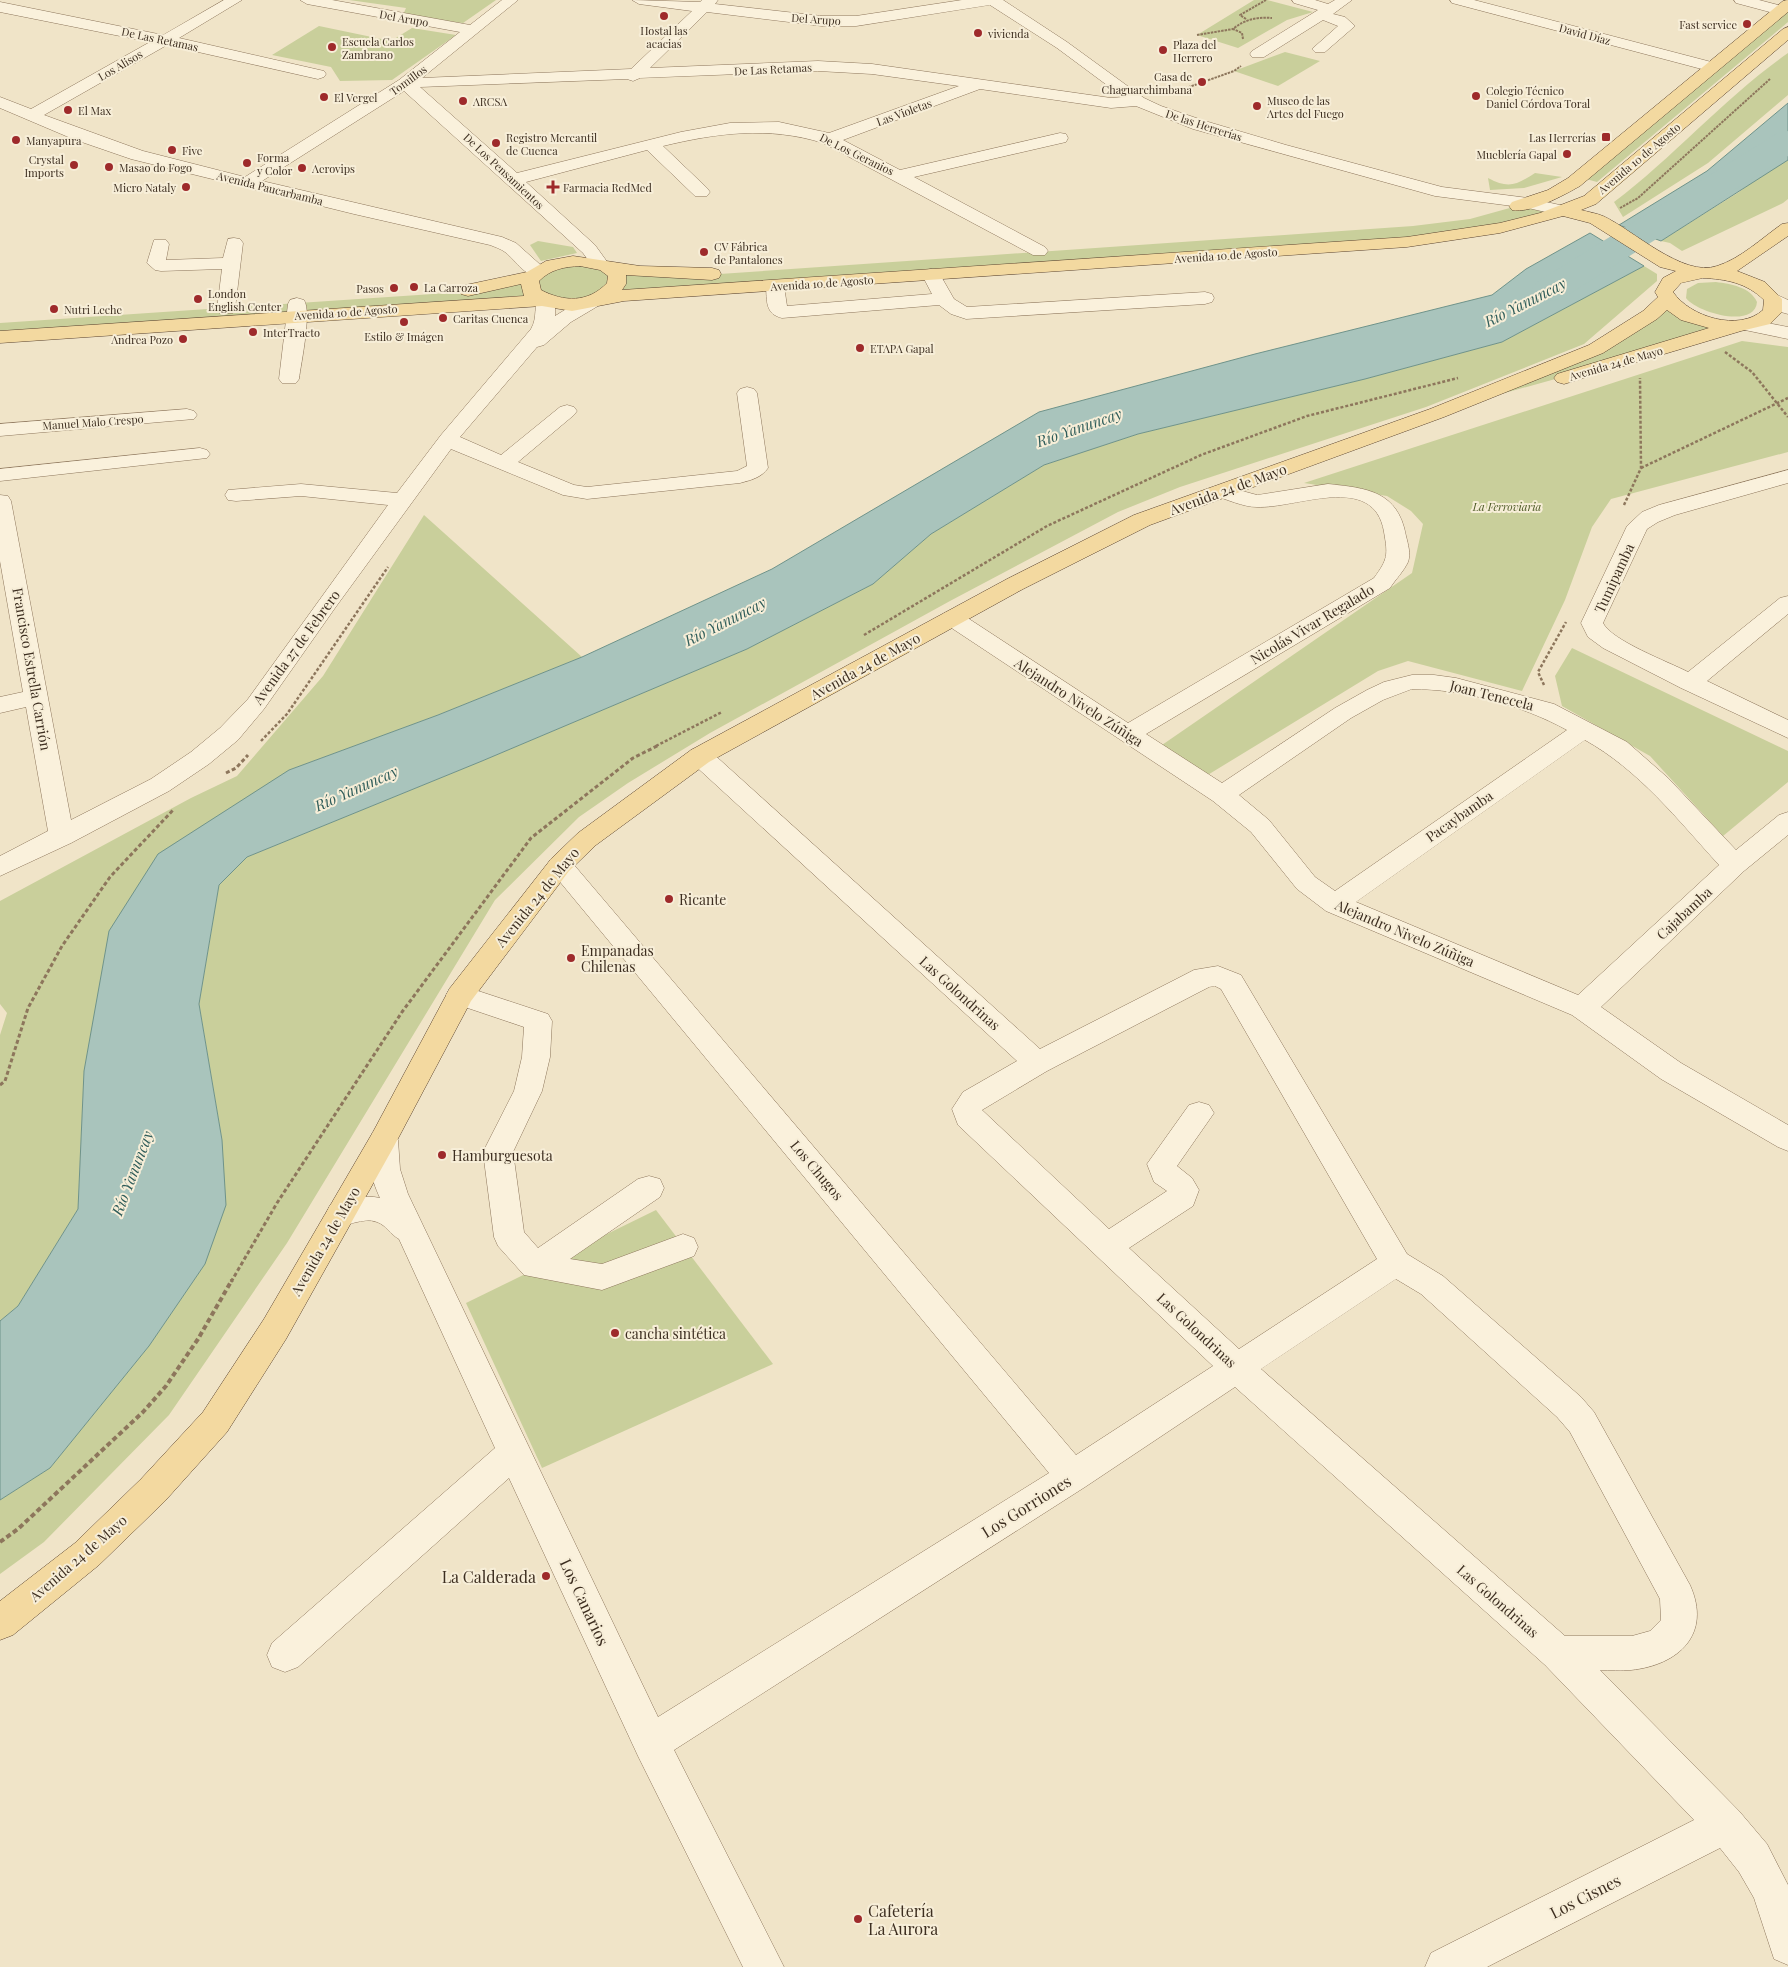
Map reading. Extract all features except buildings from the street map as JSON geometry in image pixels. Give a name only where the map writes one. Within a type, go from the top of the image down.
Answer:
[{"type":"main road","name":"Avenida 10 de Agosto","points":[[0,337],[296,310],[480,289],[535,274],[561,262],[580,261],[640,272],[705,275],[1039,250],[1414,226],[1470,219],[1554,194],[1574,182],[1784,7]]},
{"type":"main road","name":"Avenida 10 de Agosto","points":[[0,323],[226,308],[296,310],[544,301],[568,305],[624,295],[1423,240],[1486,232],[1563,211],[1590,200],[1788,32]]},
{"type":"main road","points":[[1590,200],[1590,206],[1596,219]]},
{"type":"main road","points":[[1563,211],[1596,219],[1666,263],[1710,273],[1739,277],[1758,285],[1781,303]]},
{"type":"main road","points":[[1710,273],[1733,266],[1788,228]]},
{"type":"main road","points":[[1666,263],[1669,272],[1666,292],[1676,310],[1693,318],[1714,324],[1747,324],[1771,316],[1775,305],[1781,303]]},
{"type":"main road","points":[[594,301],[608,295],[619,283],[618,276],[603,264]]},
{"type":"main road","name":"Avenida 24 de Mayo","points":[[0,1623],[86,1554],[153,1490],[215,1422],[275,1329],[384,1140],[460,996],[560,865],[586,838],[700,756],[1015,584],[1142,520],[1437,413],[1596,349],[1650,315],[1679,276],[1710,273]]},
{"type":"main road","points":[[535,274],[530,280],[529,289],[544,301]]},
{"type":"main road","name":"Avenida 24 de Mayo","points":[[1437,413],[1638,357],[1747,324],[1788,322]]},
{"type":"street","name":"Los Alisos","points":[[32,115],[234,0]]},
{"type":"street","name":"Del Arupo","points":[[307,0],[472,30]]},
{"type":"street","name":"Tomillos","points":[[247,183],[405,83],[512,0]]},
{"type":"street","name":"Del Arupo","points":[[639,0],[707,4],[822,21],[856,21],[992,0]]},
{"type":"street","name":"De las Herrerías","points":[[992,0],[1062,45],[1138,101],[1199,125],[1441,192],[1468,202],[1475,209],[1472,214]]},
{"type":"street","points":[[1299,0],[1340,20],[1347,26],[1320,49]]},
{"type":"street","points":[[1258,54],[1345,0]]},
{"type":"street","name":"David Díaz","points":[[1457,0],[1713,67]]},
{"type":"street","points":[[1741,0],[1784,7]]},
{"type":"street","points":[[633,76],[707,4]]},
{"type":"street","name":"De Las Retamas","points":[[0,7],[166,40],[318,74]]},
{"type":"street","name":"De Las Retamas","points":[[405,83],[633,76],[818,66],[872,69],[1111,103],[1138,101]]},
{"type":"street","name":"De Los Pensamientos","points":[[405,83],[431,104],[603,264]]},
{"type":"street","name":"Las Violetas","points":[[830,139],[978,85]]},
{"type":"street","name":"Avenida Paucarbamba","points":[[0,102],[137,155],[247,183],[496,241],[510,247],[535,274]]},
{"type":"street","name":"De Los Geranios","points":[[512,180],[709,129],[754,125],[794,128],[830,139],[901,175],[1039,250]]},
{"type":"street","points":[[901,175],[1060,138]]},
{"type":"street","points":[[651,144],[700,192]]},
{"type":"street","name":"De las Herrerías","points":[[1441,192],[1528,203],[1563,211]]},
{"type":"street","points":[[226,308],[234,243]]},
{"type":"street","points":[[160,244],[156,263],[161,266],[231,263]]},
{"type":"street","points":[[931,275],[943,299],[953,310],[966,314],[1205,298]]},
{"type":"street","points":[[775,286],[778,310],[782,312],[943,299]]},
{"type":"street","name":"Avenida 27 de Febrero","points":[[0,867],[62,837],[160,785],[200,758],[229,734],[256,704],[448,439],[526,349],[546,320],[544,301]]},
{"type":"street","name":"Avenida 27 de Febrero","points":[[526,349],[564,318],[594,301]]},
{"type":"street","points":[[289,379],[296,328],[296,310]]},
{"type":"street","points":[[1747,324],[1788,333]]},
{"type":"street","points":[[448,439],[474,452],[570,491],[587,493],[740,477],[752,473],[758,468],[748,393]]},
{"type":"street","points":[[504,463],[567,411]]},
{"type":"street","name":"Manuel Malo Crespo","points":[[0,430],[187,415]]},
{"type":"street","points":[[0,475],[200,454]]},
{"type":"street","name":"Tumipamba","points":[[1788,476],[1667,510],[1650,517],[1638,526],[1592,623],[1596,632],[1611,643],[1788,730]]},
{"type":"street","points":[[236,495],[300,490],[403,500]]},
{"type":"street","name":"Nicolás Vivar Regalado","points":[[1127,734],[1382,583],[1397,562],[1398,552],[1393,522],[1386,507],[1358,493],[1320,490],[1257,501],[1220,491]]},
{"type":"street","name":"Francisco Estrella Carrión","points":[[0,501],[7,570],[37,697],[62,837]]},
{"type":"street","points":[[1689,683],[1788,603]]},
{"type":"street","name":"Alejandro Nivelo Zúñiga","points":[[952,618],[1222,795],[1260,826],[1306,883],[1334,904],[1582,1008],[1671,1071],[1788,1139]]},
{"type":"street","name":"Joan Tenecela","points":[[1222,795],[1343,713],[1392,687],[1412,682],[1456,685],[1546,709],[1618,748],[1659,784],[1735,865]]},
{"type":"street","points":[[0,705],[37,697]]},
{"type":"street","name":"Pacaybamba","points":[[1334,904],[1585,729]]},
{"type":"street","name":"Las Golondrinas","points":[[700,756],[1037,1063],[973,1100],[966,1109],[968,1117],[1237,1368],[1558,1653],[1725,1825],[1753,1858],[1771,1891],[1788,1945]]},
{"type":"street","name":"Cajabamba","points":[[1582,1008],[1735,865],[1788,821]]},
{"type":"street","name":"Los Chugos","points":[[560,865],[1072,1476]]},
{"type":"street","points":[[1037,1063],[1204,977],[1218,976],[1231,982],[1396,1263],[1432,1285],[1569,1407],[1582,1422],[1678,1597],[1679,1627],[1660,1645],[1632,1653],[1558,1653]]},
{"type":"street","points":[[460,996],[514,1011],[538,1021],[536,1057],[528,1091],[498,1152],[509,1237],[535,1266],[602,1277],[683,1248]]},
{"type":"street","points":[[1108,1246],[1182,1197],[1184,1190],[1181,1184],[1166,1176],[1162,1170],[1162,1164],[1199,1114]]},
{"type":"street","name":"Los Canarios","points":[[384,1140],[385,1169],[393,1194],[651,1743],[764,1967]]},
{"type":"street","points":[[535,1266],[649,1188]]},
{"type":"street","name":"Los Canarios","points":[[341,1214],[376,1207],[396,1217],[412,1235]]},
{"type":"street","name":"Los Gorriones","points":[[651,1743],[1072,1476],[1396,1263]]},
{"type":"street","points":[[286,1655],[515,1452]]},
{"type":"street","name":"Los Cisnes","points":[[1445,1967],[1725,1825]]},
{"type":"path","points":[[1247,20],[1240,15],[1266,0]]},
{"type":"path","points":[[1197,35],[1233,29]]},
{"type":"path","points":[[1138,101],[1155,99],[1234,71],[1258,54]]},
{"type":"path","points":[[1617,209],[1638,198],[1774,76]]},
{"type":"path","points":[[1694,339],[1738,358],[1778,402],[1788,417]]},
{"type":"path","points":[[1623,507],[1641,468],[1638,357]]},
{"type":"path","points":[[1641,468],[1788,398]]},
{"type":"path","points":[[1546,709],[1552,700],[1538,672],[1566,622]]},
{"type":"path","points":[[0,1085],[5,1081],[28,1008],[62,946],[110,877],[176,807]]},
{"type":"green space","points":[[349,0],[496,0],[463,23],[403,15],[406,8]]},
{"type":"green space","points":[[1254,0],[1267,0],[1313,12],[1287,20],[1238,48],[1197,35]]},
{"type":"green space","points":[[1788,11],[1788,22],[1597,182],[1586,179]]},
{"type":"green space","points":[[319,26],[391,41],[412,28],[456,35],[392,80],[340,81],[331,67],[272,55]]},
{"type":"green space","points":[[1285,52],[1320,61],[1278,86],[1234,71]]},
{"type":"green space","points":[[1788,53],[1788,95],[1708,163],[1623,217],[1614,202],[1743,88]]},
{"type":"green space","points":[[1788,155],[1788,199],[1783,203],[1682,251],[1670,243],[1661,241],[1739,192]]},
{"type":"green space","points":[[1535,173],[1562,177],[1524,188],[1490,190],[1488,178],[1502,184],[1512,184]]},
{"type":"green space","points":[[1528,203],[1563,211],[1485,232],[608,295],[614,271],[705,275],[1413,226],[1470,219]]},
{"type":"green space","points":[[538,241],[573,247],[577,253],[541,261],[530,245]]},
{"type":"green space","points":[[568,264],[593,266],[609,274],[610,286],[589,296],[573,300],[557,298],[536,288],[539,276]]},
{"type":"green space","points":[[1644,266],[1657,274],[1657,281],[1584,344],[1426,407],[1180,487],[1118,512],[950,601],[710,733],[628,783],[579,817],[495,900],[287,1243],[169,1415],[44,1542],[0,1574],[0,1500],[50,1468],[149,1346],[205,1264],[222,1140],[199,1004],[219,885],[247,857],[482,761],[747,649],[873,584],[931,534],[1044,465],[1138,434],[1365,379],[1502,342]]},
{"type":"green space","points":[[533,276],[536,297],[0,337],[0,323],[448,293],[480,289]]},
{"type":"green space","points":[[1716,282],[1734,285],[1750,293],[1757,302],[1754,310],[1747,315],[1737,317],[1725,316],[1701,309],[1686,298],[1687,289],[1698,283]]},
{"type":"green space","points":[[1666,304],[1714,326],[1634,357],[1469,403],[1598,351]]},
{"type":"green space","name":"La Ferroviaria","points":[[1742,341],[1788,347],[1788,452],[1611,499],[1592,527],[1565,600],[1522,691],[1408,661],[1378,671],[1206,776],[1162,745],[1412,573],[1423,524],[1411,511],[1387,496],[1304,483]]},
{"type":"green space","points":[[424,515],[582,657],[438,715],[289,770],[84,1071],[78,1209],[18,1306],[0,1321],[0,1035],[7,1013],[0,1004],[0,901],[191,798],[237,776],[323,676]]},
{"type":"green space","points":[[1572,648],[1788,751],[1788,782],[1723,836],[1650,756],[1562,706],[1555,676]]},
{"type":"green space","name":"cancha sintética","points":[[656,1210],[773,1364],[542,1468],[466,1303]]},
{"type":"water","points":[[1788,103],[1788,160],[1661,241],[1619,225],[1707,171]]},
{"type":"water","points":[[1590,233],[1644,266],[1502,342],[1365,379],[1138,434],[1044,465],[931,534],[873,584],[747,649],[482,761],[247,857],[219,885],[199,1004],[222,1140],[226,1205],[205,1264],[149,1346],[50,1468],[0,1500],[0,1321],[18,1306],[78,1209],[84,1071],[109,931],[158,854],[289,770],[438,715],[582,657],[772,569],[1039,412],[1255,354],[1492,295],[1526,269]]},
{"type":"waterway","name":"Río Yanuncay","points":[[1550,290],[1788,141]]},
{"type":"place","name":"Hostal las acacias","points":[[664,16]]},
{"type":"place","name":"Fast service","points":[[1747,24]]},
{"type":"place","name":"vivienda","points":[[978,33]]},
{"type":"place","name":"Escuela Carlos Zambrano","points":[[332,47]]},
{"type":"place","name":"Plaza del Herrero","points":[[1163,50]]},
{"type":"place","name":"Casa de Chaguarchimbana","points":[[1202,82]]},
{"type":"place","name":"Colegio Técnico Daniel Córdova Toral","points":[[1476,96]]},
{"type":"place","name":"El Vergel","points":[[324,97]]},
{"type":"place","name":"ARCSA","points":[[463,101]]},
{"type":"place","name":"Museo de las Artes del Fuego","points":[[1257,106]]},
{"type":"place","name":"El Max","points":[[68,110]]},
{"type":"place","name":"Las Herrerías","points":[[1606,137]]},
{"type":"place","name":"Manyapura","points":[[16,140]]},
{"type":"place","name":"Registro Mercantil de Cuenca","points":[[496,143]]},
{"type":"place","name":"Five","points":[[172,150]]},
{"type":"place","name":"Mueblería Gapal","points":[[1567,154]]},
{"type":"place","name":"Forma y Color","points":[[247,163]]},
{"type":"place","name":"Crystal Imports","points":[[74,165]]},
{"type":"place","name":"Masao do Fogo","points":[[109,167]]},
{"type":"place","name":"Aerovips","points":[[302,168]]},
{"type":"place","name":"Micro Nataly","points":[[186,187]]},
{"type":"place","name":"Farmacia RedMed","points":[[553,187]]},
{"type":"place","name":"CV Fábrica de Pantalones","points":[[704,252]]},
{"type":"place","name":"La Carroza","points":[[414,287]]},
{"type":"place","name":"Pasos","points":[[394,288]]},
{"type":"place","name":"London English Center","points":[[198,299]]},
{"type":"place","name":"Nutri Leche","points":[[54,309]]},
{"type":"place","name":"Caritas Cuenca","points":[[443,318]]},
{"type":"place","name":"Estilo & Imágen","points":[[404,322]]},
{"type":"place","name":"InterTracto","points":[[253,332]]},
{"type":"place","name":"Andrea Pozo","points":[[183,339]]},
{"type":"place","name":"ETAPA Gapal","points":[[860,348]]},
{"type":"place","name":"Ricante","points":[[669,899]]},
{"type":"place","name":"Empanadas Chilenas","points":[[571,958]]},
{"type":"place","name":"Hamburguesota","points":[[442,1155]]},
{"type":"place","name":"cancha sintética","points":[[615,1333]]},
{"type":"place","name":"La Calderada","points":[[546,1576]]},
{"type":"place","name":"Cafetería La Aurora","points":[[858,1919]]}]
